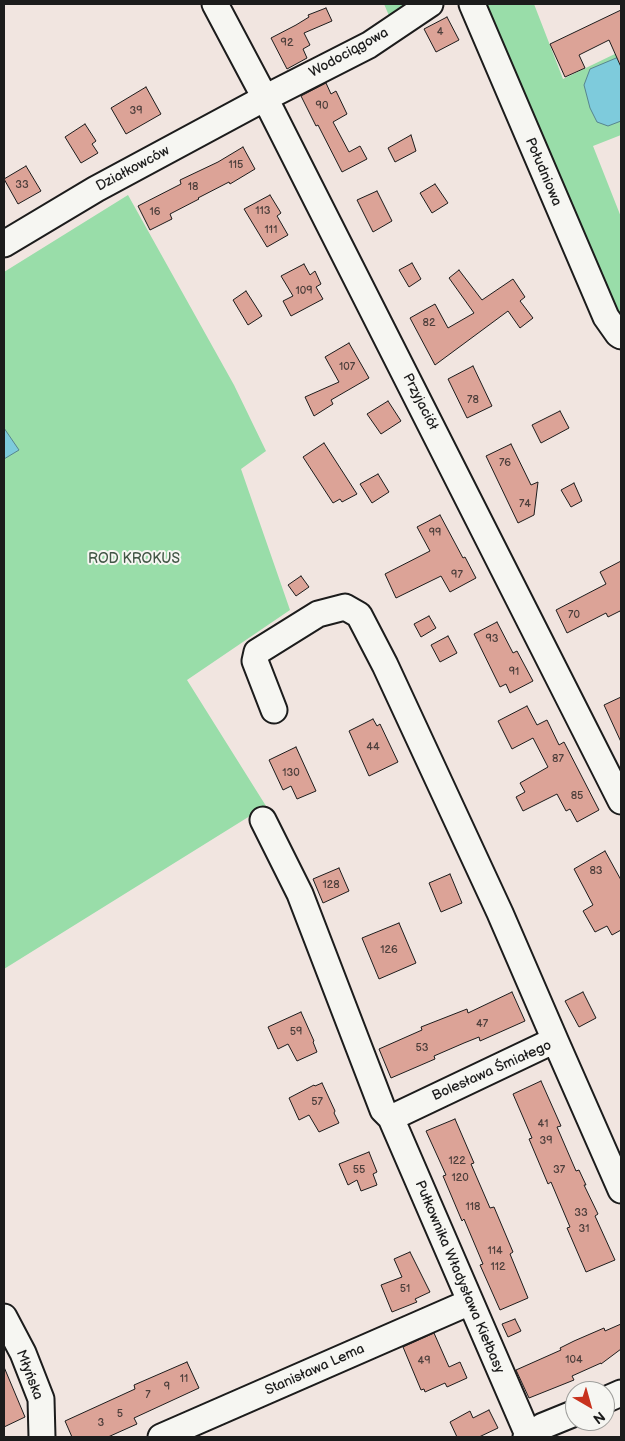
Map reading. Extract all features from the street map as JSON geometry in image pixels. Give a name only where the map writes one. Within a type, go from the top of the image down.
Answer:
[{"type":"street","name":"Przyjaciół","points":[[215,4],[265,98],[621,801]]},
{"type":"street","name":"Wodociągowa","points":[[265,98],[369,45],[430,4]]},
{"type":"street","name":"Południowa","points":[[472,4],[606,318],[621,336]]},
{"type":"street","name":"Działkowców","points":[[4,244],[96,189],[265,98]]},
{"type":"street","points":[[274,710],[255,661],[257,652],[318,614],[345,607],[359,615],[406,709],[500,913],[555,1040]]},
{"type":"street","name":"Pułkownika Władysława Kiełbasy","points":[[263,820],[300,894],[383,1110],[390,1118],[528,1437],[543,1426],[565,1417]]},
{"type":"street","name":"Bolesława Śmiałego","points":[[390,1118],[555,1040],[621,1190]]},
{"type":"street","name":"Stanisława Lema","points":[[161,1437],[470,1302]]},
{"type":"street","name":"Młyńska","points":[[4,1317],[41,1399],[42,1437]]},
{"type":"green space","points":[[384,4],[413,4],[390,18]]},
{"type":"green space","points":[[484,4],[534,4],[563,79],[621,51],[621,135],[593,146],[621,217],[621,322]]},
{"type":"green space","name":"ROD KROKUS","points":[[128,195],[234,385],[266,451],[241,469],[290,610],[187,680],[266,806],[4,969],[4,272]]},
{"type":"water","points":[[621,56],[621,121],[608,126],[597,122],[590,108],[584,85],[590,69]]},
{"type":"water","points":[[4,428],[19,450],[4,459]]},
{"type":"building","points":[[326,8],[332,21],[304,33],[310,45],[303,49],[307,58],[287,69],[271,38],[309,17],[308,15]]},
{"type":"building","points":[[621,10],[621,67],[609,40],[579,55],[585,68],[565,77],[550,44]]},
{"type":"building","points":[[447,17],[459,40],[436,52],[424,29]]},
{"type":"building","points":[[326,83],[331,94],[336,91],[347,114],[333,122],[349,152],[360,146],[367,159],[342,172],[301,96]]},
{"type":"building","points":[[146,87],[161,114],[126,134],[111,108]]},
{"type":"building","points":[[85,124],[96,141],[92,144],[98,153],[81,163],[65,137]]},
{"type":"building","points":[[411,135],[416,151],[395,162],[388,148]]},
{"type":"building","points":[[243,147],[255,169],[230,184],[229,182],[170,214],[172,219],[150,230],[138,206],[181,184],[180,180],[218,162]]},
{"type":"building","points":[[26,166],[41,191],[18,204],[4,179]]},
{"type":"building","points":[[435,184],[448,203],[432,213],[420,193]]},
{"type":"building","points":[[377,191],[392,221],[373,232],[357,200]]},
{"type":"building","points":[[270,195],[281,213],[277,216],[288,235],[267,247],[244,209]]},
{"type":"building","points":[[412,263],[421,279],[409,287],[399,270]]},
{"type":"building","points":[[304,264],[310,275],[315,271],[321,284],[316,287],[323,299],[291,316],[283,301],[293,296],[281,276]]},
{"type":"building","points":[[459,270],[482,300],[513,279],[525,297],[520,301],[533,318],[520,328],[508,311],[435,365],[410,318],[435,304],[448,328],[474,313],[449,278]]},
{"type":"building","points":[[246,291],[262,316],[248,325],[233,300]]},
{"type":"building","points":[[349,343],[369,378],[331,400],[333,404],[314,416],[305,397],[339,382],[325,357]]},
{"type":"building","points":[[473,366],[492,406],[467,418],[448,379]]},
{"type":"building","points":[[388,401],[401,421],[381,434],[367,414]]},
{"type":"building","points":[[560,411],[569,428],[541,443],[532,425]]},
{"type":"building","points":[[324,443],[357,494],[342,502],[340,499],[333,503],[303,457]]},
{"type":"building","points":[[511,444],[531,485],[538,482],[534,515],[518,523],[486,456]]},
{"type":"building","points":[[378,474],[389,492],[372,503],[360,484]]},
{"type":"building","points":[[574,483],[582,501],[571,507],[561,490]]},
{"type":"building","points":[[440,515],[476,578],[450,592],[441,576],[396,598],[385,574],[430,551],[417,527]]},
{"type":"building","points":[[621,561],[621,614],[620,611],[608,617],[606,613],[567,633],[556,610],[606,584],[600,572]]},
{"type":"building","points":[[301,576],[309,587],[296,596],[288,585]]},
{"type":"building","points":[[429,616],[436,628],[421,637],[414,624]]},
{"type":"building","points":[[497,622],[513,653],[517,651],[533,681],[510,693],[506,684],[500,687],[474,634]]},
{"type":"building","points":[[448,636],[457,653],[440,662],[431,645]]},
{"type":"building","points":[[621,697],[621,742],[604,705]]},
{"type":"building","points":[[527,706],[537,725],[547,720],[559,745],[564,742],[599,810],[577,822],[570,809],[566,811],[557,794],[523,811],[516,797],[525,792],[520,783],[548,767],[533,738],[512,749],[498,721]]},
{"type":"building","points":[[373,719],[377,726],[380,724],[398,762],[369,776],[349,731]]},
{"type":"building","points":[[296,747],[316,791],[297,799],[291,786],[283,790],[269,760]]},
{"type":"building","points":[[605,851],[621,880],[621,930],[612,935],[607,926],[595,932],[583,911],[593,905],[574,869]]},
{"type":"building","points":[[339,868],[349,891],[323,903],[313,879]]},
{"type":"building","points":[[450,874],[462,903],[441,912],[429,883]]},
{"type":"building","points":[[399,923],[416,963],[379,979],[362,938]]},
{"type":"building","points":[[512,992],[525,1021],[480,1041],[479,1037],[464,1043],[434,1056],[435,1059],[391,1078],[379,1049],[422,1030],[421,1027],[467,1009],[468,1013]]},
{"type":"building","points":[[583,992],[596,1018],[579,1027],[565,1001]]},
{"type":"building","points":[[301,1012],[317,1052],[297,1061],[288,1044],[278,1049],[268,1027]]},
{"type":"building","points":[[541,1081],[561,1126],[557,1127],[576,1171],[579,1170],[586,1185],[584,1185],[598,1214],[595,1216],[615,1260],[586,1272],[567,1228],[570,1227],[551,1182],[548,1184],[529,1139],[532,1138],[513,1094]]},
{"type":"building","points":[[322,1083],[339,1123],[319,1132],[309,1115],[299,1120],[289,1098]]},
{"type":"building","points":[[455,1119],[474,1163],[471,1164],[490,1208],[494,1207],[513,1252],[510,1254],[528,1298],[500,1310],[480,1265],[483,1264],[464,1219],[462,1221],[443,1176],[446,1175],[426,1131]]},
{"type":"building","points":[[369,1152],[377,1172],[373,1174],[377,1185],[361,1191],[357,1180],[348,1185],[339,1164]]},
{"type":"building","points":[[410,1252],[430,1292],[415,1299],[417,1302],[392,1312],[381,1285],[402,1277],[394,1259]]},
{"type":"building","points":[[515,1319],[521,1331],[508,1337],[502,1324]]},
{"type":"building","points":[[621,1324],[621,1349],[601,1364],[572,1376],[574,1380],[565,1381],[565,1384],[529,1398],[516,1370],[561,1350],[560,1348],[574,1341],[604,1328],[605,1331]]},
{"type":"building","points":[[434,1333],[449,1367],[460,1362],[467,1378],[447,1387],[445,1383],[425,1392],[424,1389],[421,1390],[403,1347]]},
{"type":"building","points":[[187,1362],[199,1388],[134,1418],[137,1424],[108,1437],[72,1437],[65,1421],[135,1389],[134,1385]]},
{"type":"building","points":[[4,1367],[25,1417],[4,1427]]},
{"type":"building","points":[[489,1410],[498,1428],[479,1437],[457,1437],[450,1422],[470,1411],[473,1418]]}]
